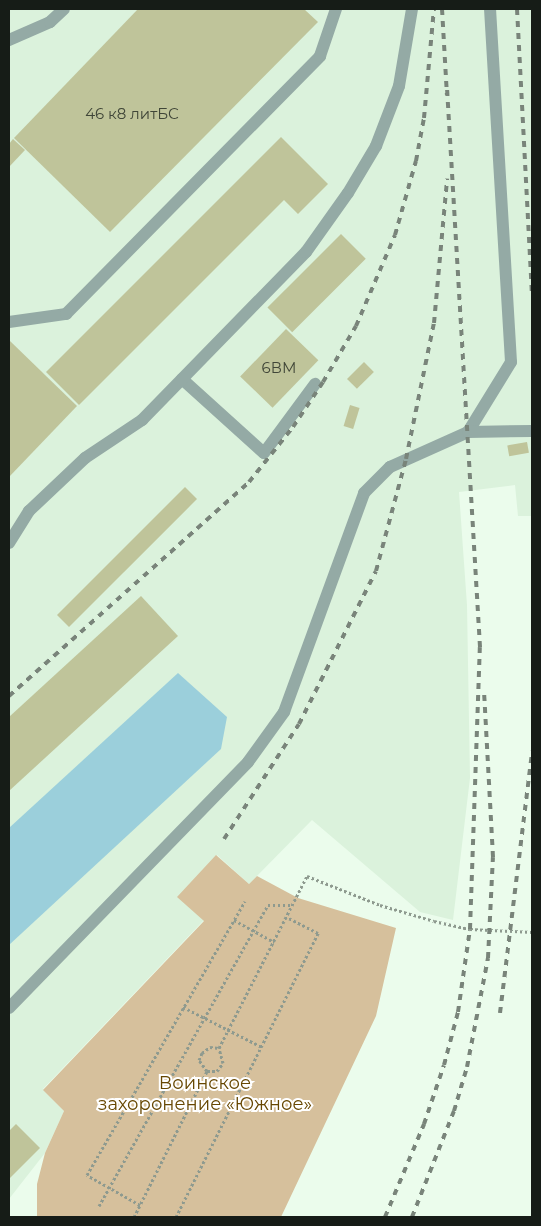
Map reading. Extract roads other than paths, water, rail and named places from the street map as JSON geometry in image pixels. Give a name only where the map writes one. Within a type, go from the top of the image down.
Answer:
[{"type":"lane","points":[[9,40],[50,22],[64,9]]},
{"type":"lane","points":[[9,322],[66,314],[320,56],[336,9]]},
{"type":"lane","points":[[9,543],[29,512],[86,458],[142,420],[306,252],[348,193],[376,146],[398,86],[412,9]]},
{"type":"lane","points":[[468,432],[511,362],[490,9]]},
{"type":"lane","points":[[182,379],[264,453],[315,384]]},
{"type":"lane","points":[[9,1008],[248,762],[284,712],[364,493],[390,467],[468,432],[532,430]]},
{"type":"water","points":[[178,673],[227,717],[221,749],[9,945],[9,828]]},
{"type":"railway","points":[[9,696],[249,482],[293,427],[323,382],[356,326],[395,235],[416,161],[424,118],[434,9]]},
{"type":"railway","points":[[442,9],[447,95]]},
{"type":"railway","points":[[517,9],[532,293]]},
{"type":"railway","points":[[385,1217],[424,1124],[444,1065],[458,1012],[470,929],[480,647],[447,89]]},
{"type":"railway","points":[[224,839],[299,724],[376,571],[406,459],[434,323],[447,179]]},
{"type":"railway","points":[[412,1217],[454,1111],[467,1067],[488,958],[493,857],[484,692]]},
{"type":"railway","points":[[500,1013],[532,751]]},
{"type":"park label","name":"Воинское захоронение «Южное»","points":[[205,1094]]}]
